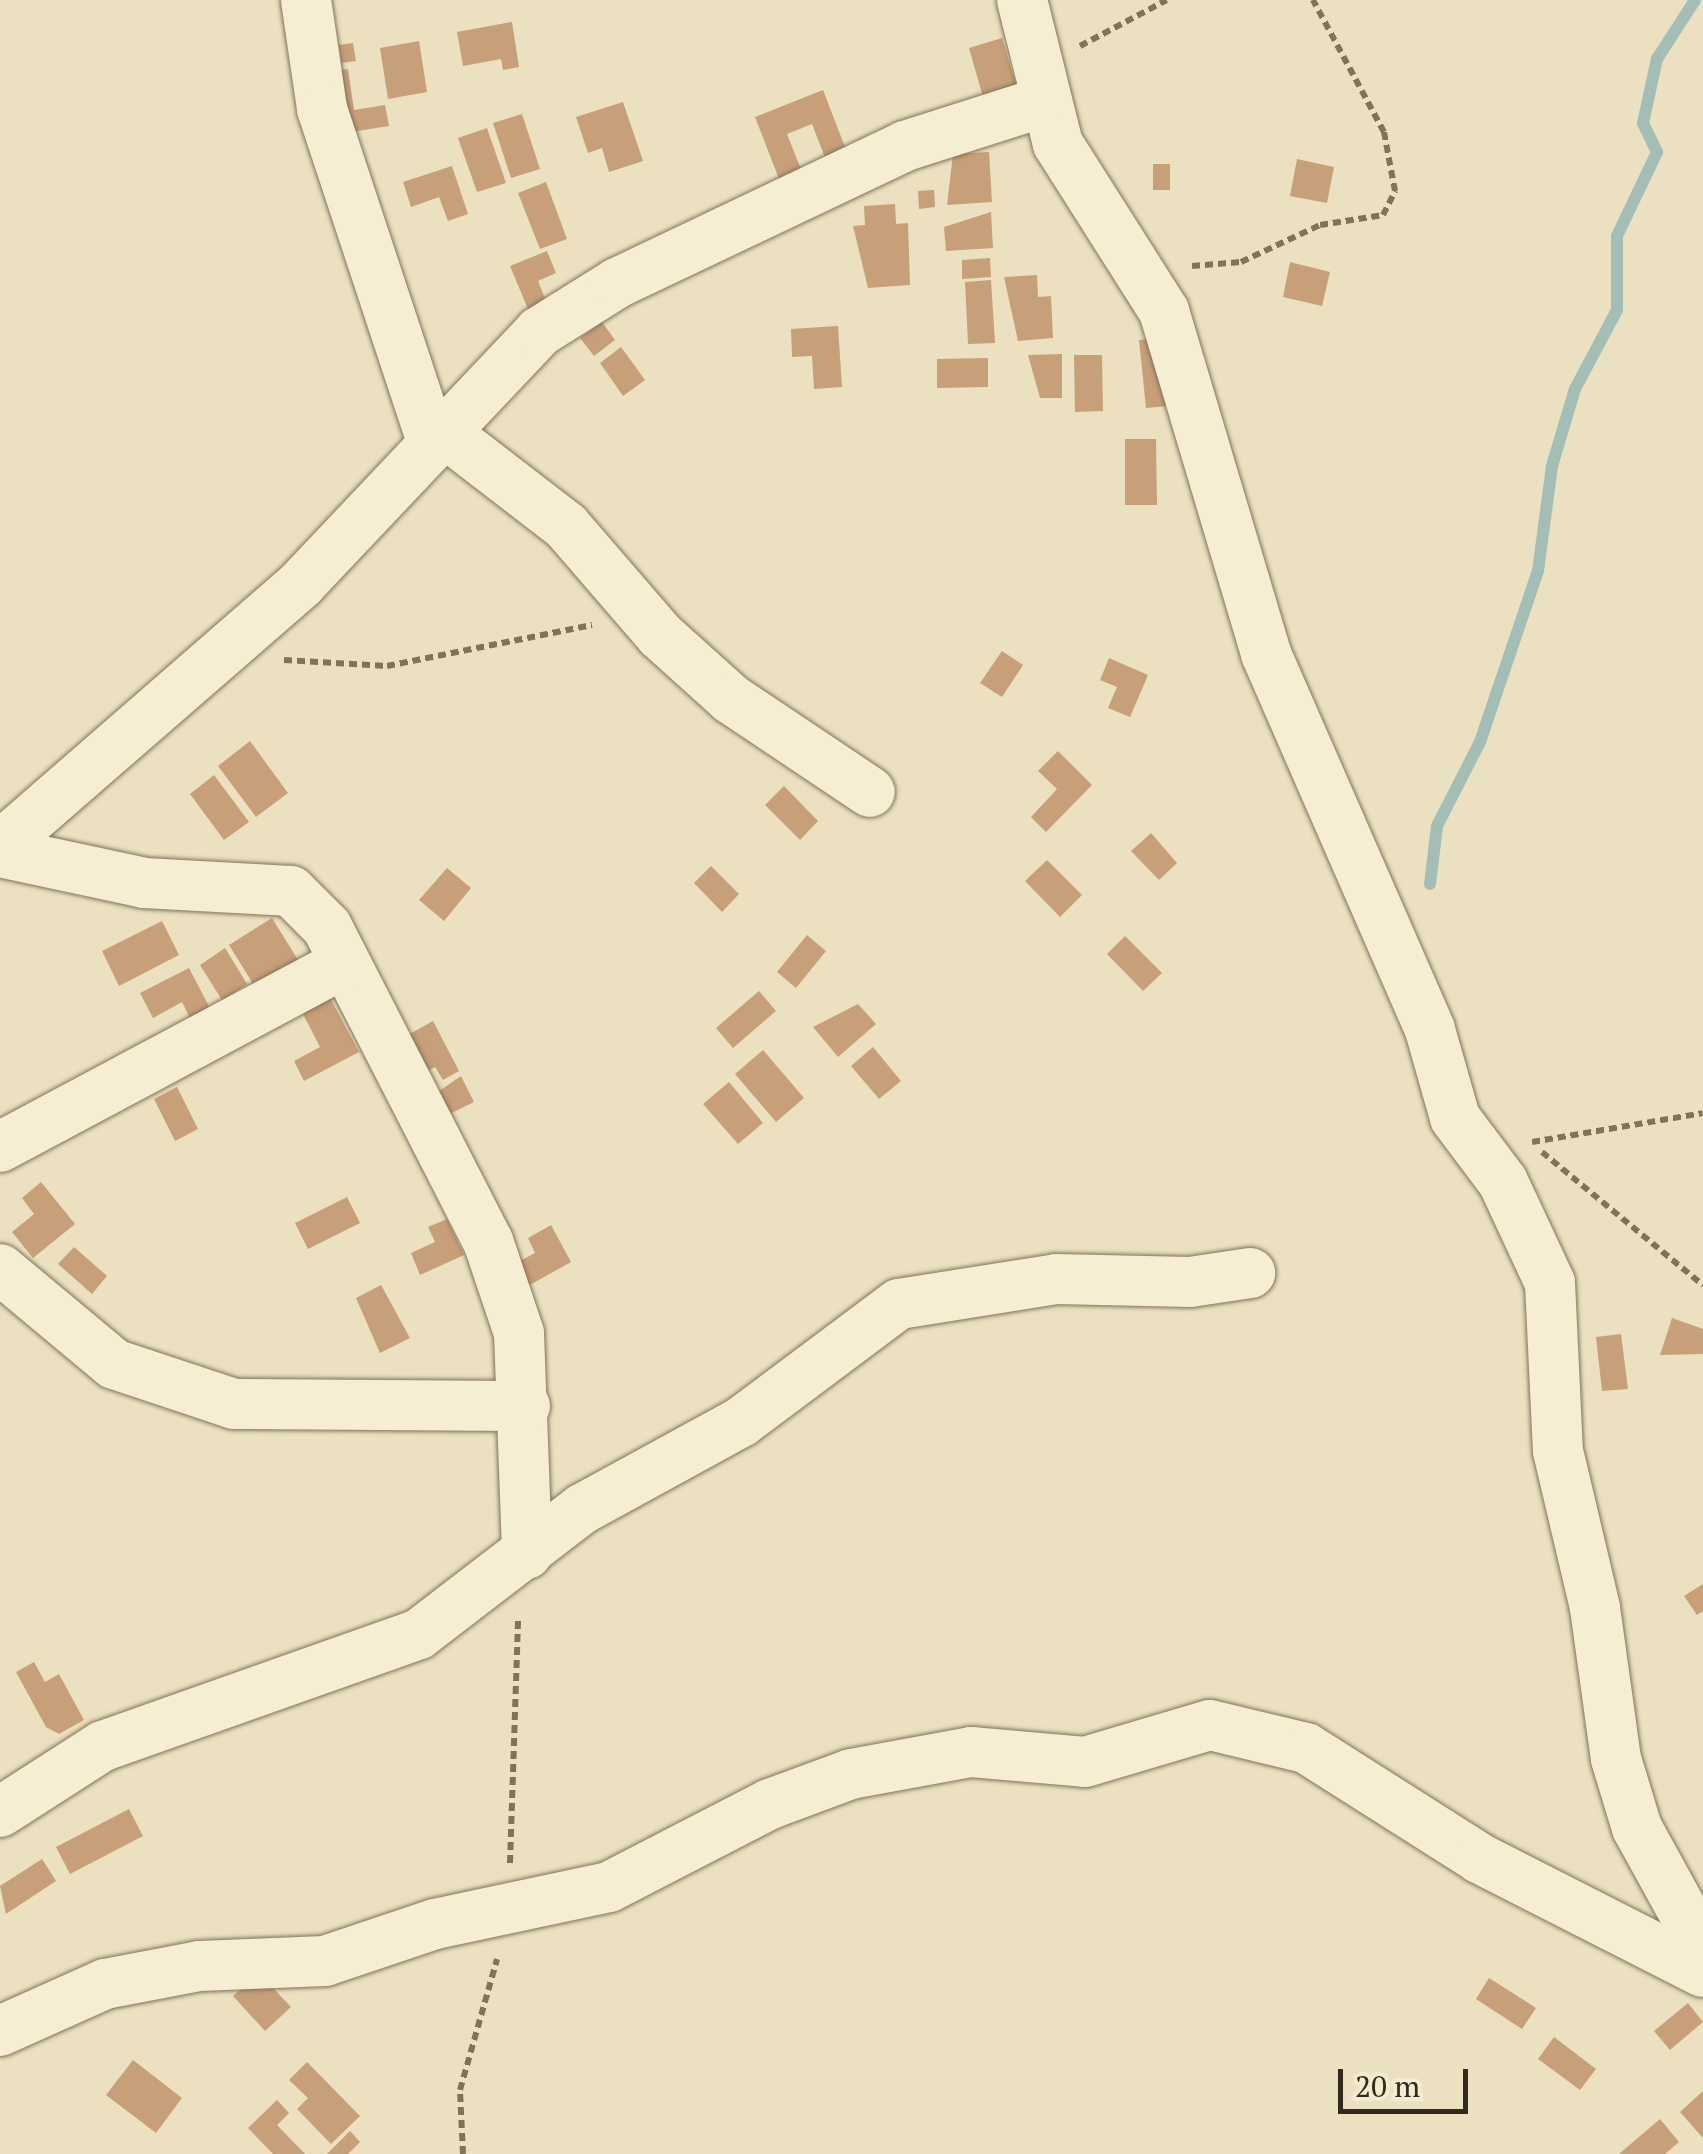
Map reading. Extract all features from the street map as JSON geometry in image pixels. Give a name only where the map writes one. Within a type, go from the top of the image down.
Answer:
[{"type":"street","points":[[306,0],[322,109],[438,438],[566,526],[642,615],[731,700],[870,792]]},
{"type":"street","points":[[1022,0],[1040,86],[1067,159],[1134,261],[1174,337],[1266,654],[1415,994],[1456,1118],[1502,1182],[1550,1282],[1558,1450],[1595,1608],[1616,1759],[1637,1828],[1703,1948]]},
{"type":"street","points":[[0,849],[224,657],[539,332],[617,282],[1040,86]]},
{"type":"street","points":[[0,849],[144,883],[290,891],[327,927],[488,1241],[519,1333],[524,1406],[520,1560]]},
{"type":"street","points":[[0,1147],[344,963]]},
{"type":"street","points":[[0,1269],[114,1364],[234,1404],[524,1406]]},
{"type":"street","points":[[0,1812],[102,1746],[162,1721],[387,1650],[520,1560],[614,1490],[741,1422],[899,1304],[1056,1279],[1190,1282],[1250,1273]]},
{"type":"street","points":[[0,2031],[105,1984],[198,1966],[326,1961],[509,1907],[610,1887],[770,1804],[850,1774],[971,1752],[1084,1762],[1210,1725],[1306,1748],[1479,1858],[1703,1972]]},
{"type":"path","points":[[1040,86],[1167,0]]},
{"type":"path","points":[[1134,261],[1212,267],[1320,225],[1382,215],[1395,191],[1394,159],[1313,0]]},
{"type":"path","points":[[224,657],[387,666],[642,615]]},
{"type":"path","points":[[1530,1142],[1703,1113]]},
{"type":"path","points":[[1456,1118],[1530,1142],[1703,1285]]},
{"type":"path","points":[[463,2154],[460,2090],[509,1907],[522,1657],[520,1560]]},
{"type":"building","points":[[512,22],[519,67],[503,70],[501,59],[463,66],[457,32]]},
{"type":"building","points":[[1002,38],[1021,101],[987,111],[969,48]]},
{"type":"building","points":[[419,41],[427,92],[388,99],[380,48]]},
{"type":"building","points":[[353,43],[356,61],[341,63],[339,45]]},
{"type":"building","points":[[348,69],[354,110],[385,105],[389,126],[332,135],[322,73]]},
{"type":"building","points":[[823,90],[852,165],[831,173],[812,124],[787,134],[806,182],[784,192],[755,117]]},
{"type":"building","points":[[623,102],[643,161],[609,172],[602,148],[588,153],[576,117]]},
{"type":"building","points":[[522,114],[540,169],[511,178],[493,123]]},
{"type":"building","points":[[487,128],[506,183],[477,192],[458,138]]},
{"type":"building","points":[[989,152],[992,202],[947,205],[953,154]]},
{"type":"building","points":[[1297,159],[1334,167],[1327,203],[1290,196]]},
{"type":"building","points":[[1153,164],[1170,164],[1170,190],[1153,190]]},
{"type":"building","points":[[452,166],[468,214],[448,221],[439,197],[411,207],[403,182]]},
{"type":"building","points":[[546,182],[567,239],[540,249],[518,193]]},
{"type":"building","points":[[934,190],[935,207],[919,209],[918,191]]},
{"type":"building","points":[[895,204],[896,224],[908,223],[910,285],[868,288],[853,226],[865,225],[864,206]]},
{"type":"building","points":[[991,212],[993,248],[946,251],[944,227]]},
{"type":"building","points":[[547,251],[556,273],[538,281],[546,301],[528,309],[510,266]]},
{"type":"building","points":[[990,258],[991,277],[962,279],[962,260]]},
{"type":"building","points":[[1290,262],[1330,272],[1322,306],[1283,297]]},
{"type":"building","points":[[1037,275],[1038,297],[1051,296],[1053,338],[1018,341],[1004,277]]},
{"type":"building","points":[[991,280],[995,343],[968,344],[965,282]]},
{"type":"building","points":[[602,322],[615,340],[594,356],[580,338]]},
{"type":"building","points":[[838,326],[842,387],[814,389],[812,356],[792,357],[791,329]]},
{"type":"building","points":[[1160,338],[1168,406],[1146,408],[1139,340]]},
{"type":"building","points":[[621,347],[645,380],[623,396],[600,363]]},
{"type":"building","points":[[1062,354],[1062,398],[1040,398],[1028,355]]},
{"type":"building","points":[[1074,355],[1102,355],[1103,411],[1075,412]]},
{"type":"building","points":[[988,358],[988,387],[937,388],[937,359]]},
{"type":"building","points":[[1125,439],[1156,439],[1157,505],[1125,505]]},
{"type":"building","points":[[1002,651],[1023,665],[1002,697],[980,683]]},
{"type":"building","points":[[1109,658],[1148,675],[1130,717],[1108,708],[1117,687],[1100,680]]},
{"type":"building","points":[[250,741],[288,793],[256,817],[218,766]]},
{"type":"building","points":[[1058,751],[1092,785],[1046,832],[1031,817],[1057,789],[1038,771]]},
{"type":"building","points":[[214,775],[249,822],[224,840],[190,794]]},
{"type":"building","points":[[784,786],[818,821],[800,840],[765,805]]},
{"type":"building","points":[[1151,833],[1177,863],[1159,880],[1131,851]]},
{"type":"building","points":[[1047,860],[1082,895],[1060,917],[1025,881]]},
{"type":"building","points":[[711,866],[739,894],[722,912],[694,883]]},
{"type":"building","points":[[447,868],[471,888],[444,921],[419,900]]},
{"type":"building","points":[[272,918],[303,968],[260,995],[229,945]]},
{"type":"building","points":[[162,921],[179,955],[119,986],[102,951]]},
{"type":"building","points":[[807,935],[826,951],[796,988],[777,972]]},
{"type":"building","points":[[1125,936],[1162,973],[1143,991],[1107,954]]},
{"type":"building","points":[[225,948],[247,984],[222,1000],[200,965]]},
{"type":"building","points":[[189,968],[212,1012],[192,1022],[182,1002],[153,1018],[140,993]]},
{"type":"building","points":[[759,991],[776,1011],[733,1048],[716,1028]]},
{"type":"building","points":[[329,996],[359,1052],[304,1081],[294,1061],[320,1047],[301,1010]]},
{"type":"building","points":[[858,1004],[876,1024],[838,1057],[813,1027]]},
{"type":"building","points":[[433,1021],[459,1071],[443,1080],[435,1067],[408,1082],[388,1046]]},
{"type":"building","points":[[873,1047],[901,1081],[879,1099],[851,1066]]},
{"type":"building","points":[[763,1050],[804,1098],[776,1122],[735,1074]]},
{"type":"building","points":[[461,1076],[474,1102],[415,1131],[406,1114]]},
{"type":"building","points":[[729,1082],[763,1123],[738,1144],[703,1104]]},
{"type":"building","points":[[177,1087],[198,1129],[175,1141],[154,1099]]},
{"type":"building","points":[[41,1182],[75,1224],[33,1258],[12,1232],[34,1214],[22,1198]]},
{"type":"building","points":[[347,1197],[360,1223],[308,1249],[295,1223]]},
{"type":"building","points":[[447,1219],[464,1255],[420,1275],[411,1253],[435,1242],[428,1227]]},
{"type":"building","points":[[551,1225],[571,1262],[519,1291],[507,1268],[535,1253],[528,1238]]},
{"type":"building","points":[[74,1247],[107,1276],[92,1294],[58,1264]]},
{"type":"building","points":[[381,1285],[410,1338],[380,1353],[356,1298]]},
{"type":"building","points":[[1672,1318],[1703,1329],[1703,1354],[1660,1355]]},
{"type":"building","points":[[1621,1334],[1628,1389],[1602,1391],[1596,1337]]},
{"type":"building","points":[[1703,1584],[1703,1611],[1697,1615],[1684,1596]]},
{"type":"building","points":[[34,1662],[45,1682],[59,1674],[84,1720],[59,1734],[46,1727],[16,1672]]},
{"type":"building","points":[[129,1809],[143,1836],[70,1874],[56,1847]]},
{"type":"building","points":[[42,1859],[56,1881],[6,1914],[0,1886]]},
{"type":"building","points":[[259,1973],[291,2007],[265,2031],[233,1996]]},
{"type":"building","points":[[1489,1978],[1536,2008],[1522,2029],[1476,1999]]},
{"type":"building","points":[[1688,2003],[1703,2022],[1670,2050],[1654,2031]]},
{"type":"building","points":[[1554,2037],[1596,2069],[1580,2090],[1538,2059]]},
{"type":"building","points":[[133,2060],[182,2098],[156,2133],[106,2095]]},
{"type":"building","points":[[307,2062],[360,2116],[331,2144],[297,2109],[308,2098],[289,2080]]},
{"type":"building","points":[[1703,2091],[1703,2138],[1680,2112]]},
{"type":"building","points":[[277,2100],[289,2113],[277,2125],[305,2154],[273,2154],[248,2128]]},
{"type":"building","points":[[1660,2119],[1679,2142],[1665,2154],[1619,2154]]},
{"type":"building","points":[[350,2131],[360,2142],[348,2154],[327,2154]]},
{"type":"waterway","points":[[1430,884],[1437,826],[1480,742],[1538,571],[1552,466],[1575,389],[1617,310],[1617,236],[1657,152],[1643,123],[1657,59],[1695,0]]}]
